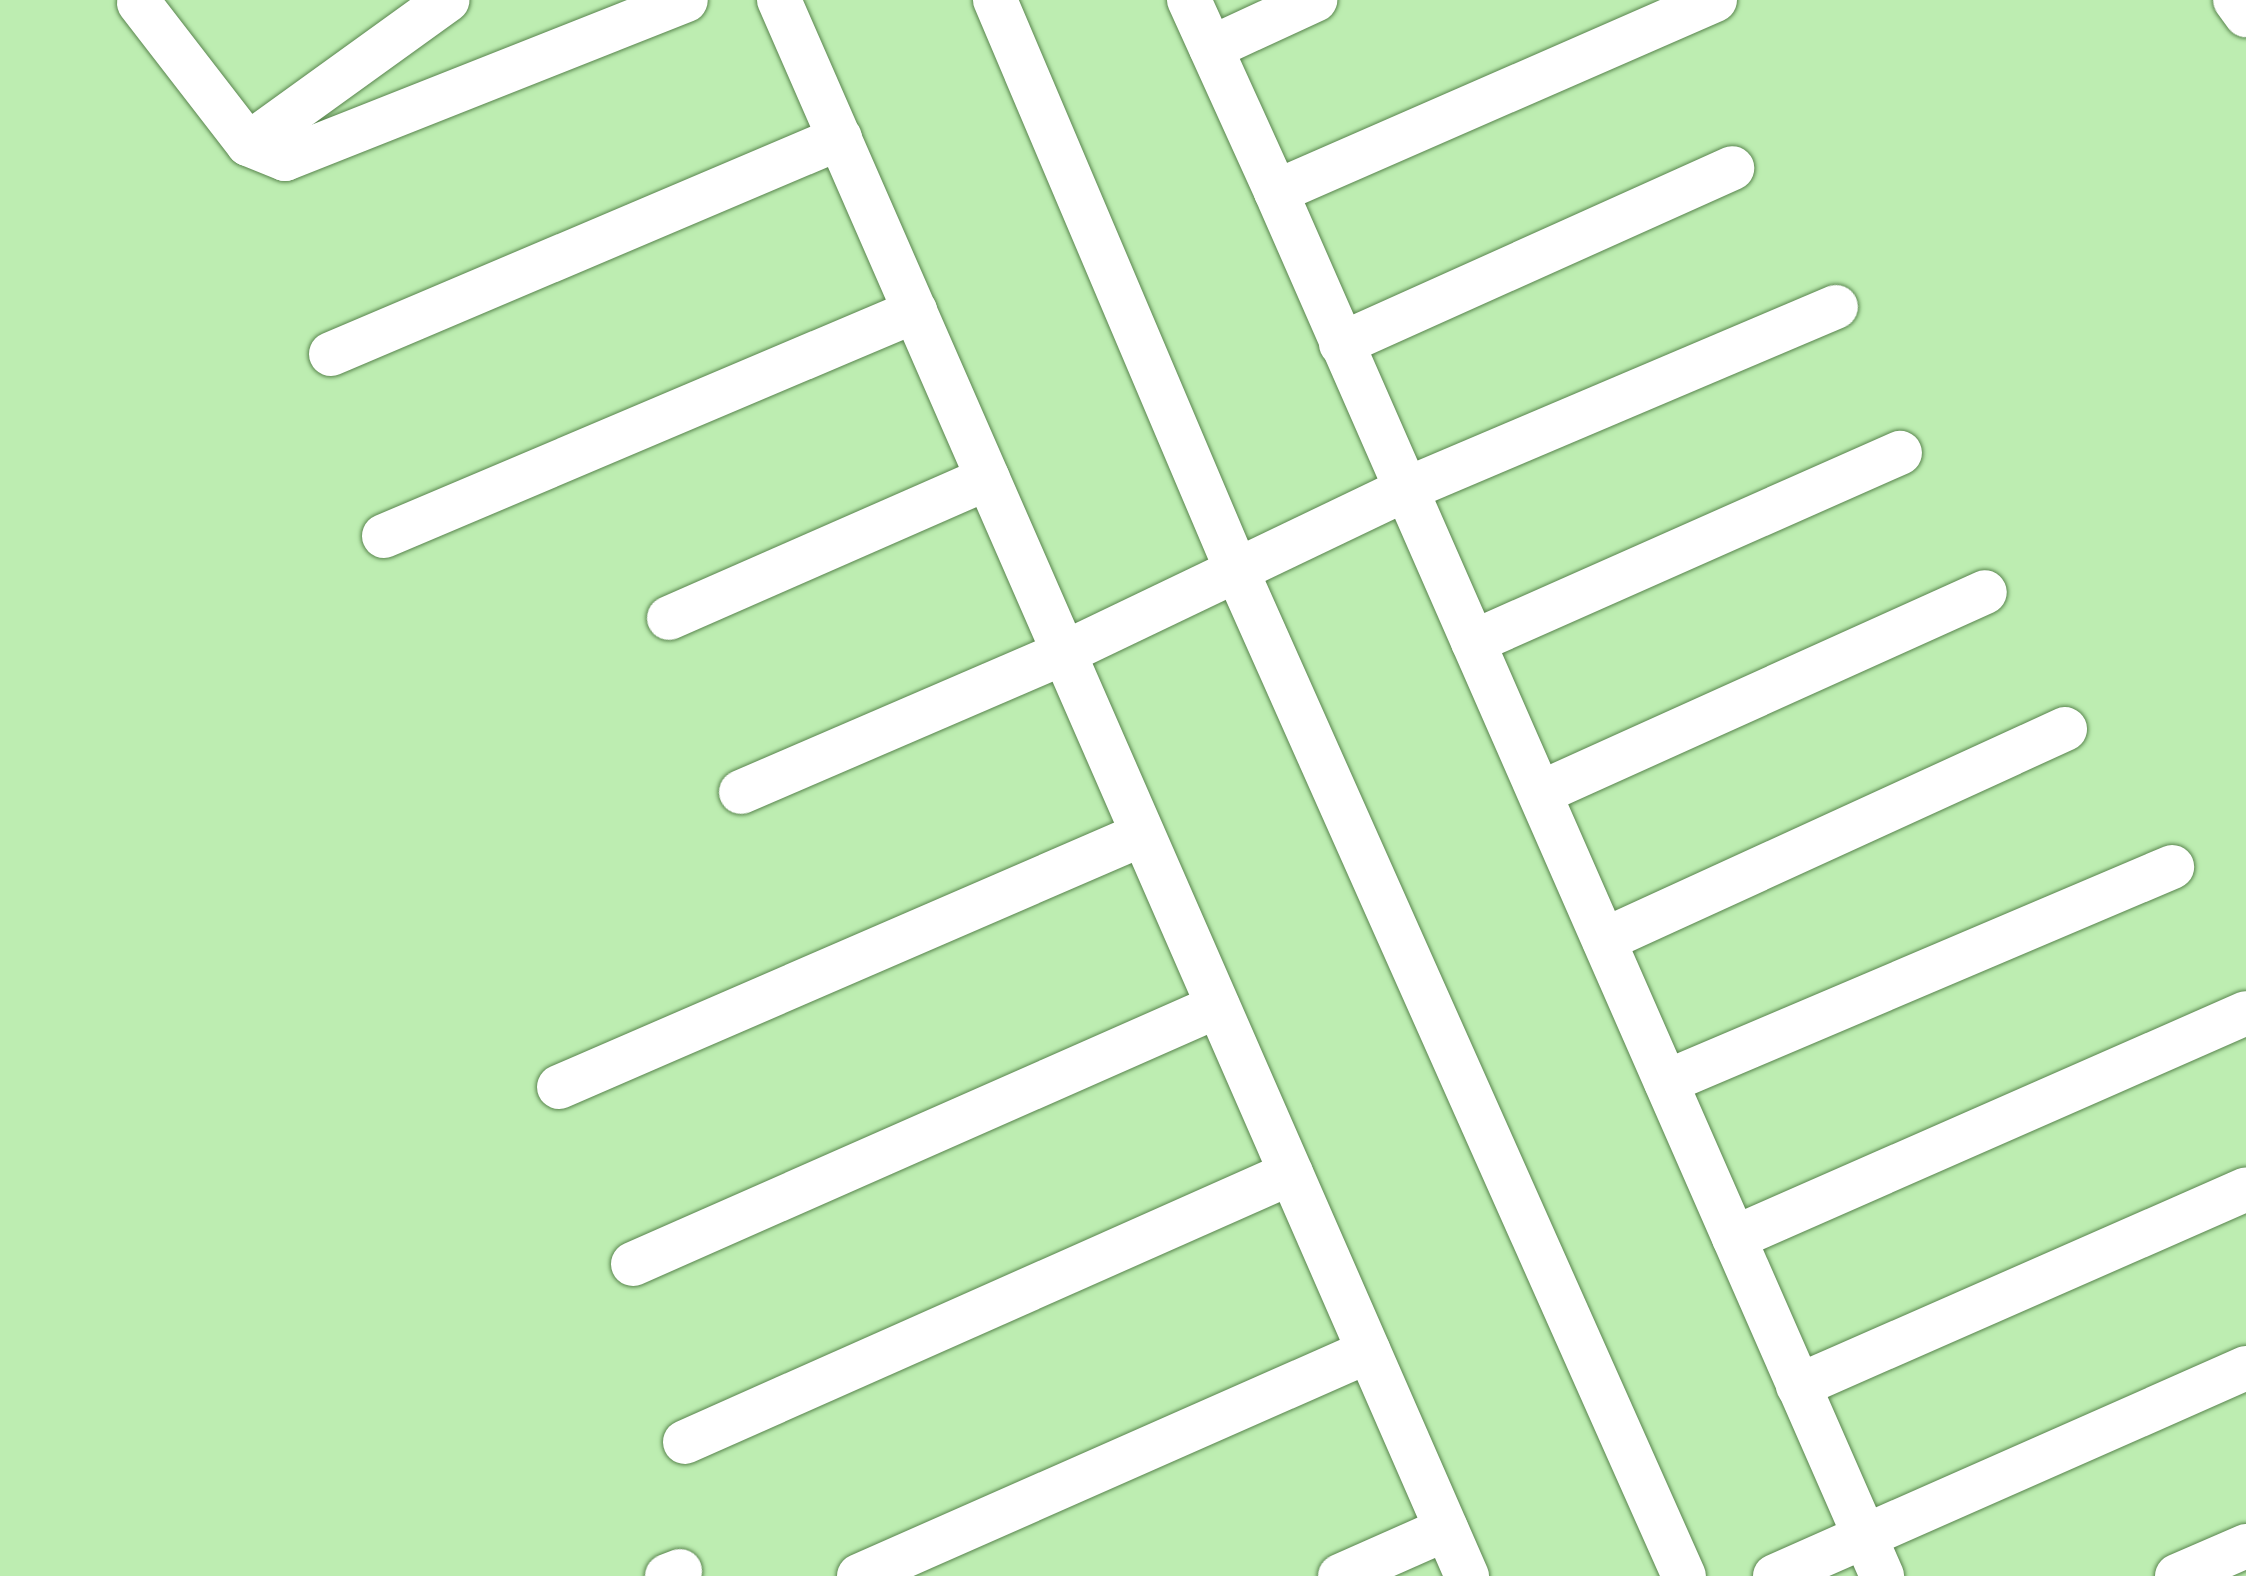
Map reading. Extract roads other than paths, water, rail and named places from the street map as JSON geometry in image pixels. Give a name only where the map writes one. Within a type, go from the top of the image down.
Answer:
[{"type":"street","points":[[248,144],[448,0]]},
{"type":"street","points":[[132,7],[248,144],[270,159],[305,154],[686,0]]},
{"type":"street","points":[[779,0],[1467,1576]]},
{"type":"street","points":[[995,0],[1236,569],[1684,1576]]},
{"type":"street","points":[[1189,0],[1407,489],[1882,1576]]},
{"type":"street","points":[[1211,48],[1315,0]]},
{"type":"street","points":[[2235,0],[2246,15]]},
{"type":"street","points":[[1276,192],[1732,3]]},
{"type":"street","points":[[331,354],[840,138]]},
{"type":"street","points":[[1341,344],[1732,168]]},
{"type":"street","points":[[741,792],[1064,653],[1407,489],[1836,307]]},
{"type":"street","points":[[384,536],[915,311]]},
{"type":"street","points":[[1473,642],[1900,453]]},
{"type":"street","points":[[669,618],[988,478]]},
{"type":"street","points":[[1540,793],[1985,592]]},
{"type":"street","points":[[1604,940],[2065,729]]},
{"type":"street","points":[[559,1087],[1143,834]]},
{"type":"street","points":[[1666,1082],[2172,867]]},
{"type":"street","points":[[633,1264],[1218,1006]]},
{"type":"street","points":[[1734,1238],[2246,1013]]},
{"type":"street","points":[[685,1442],[1291,1173]]},
{"type":"street","points":[[1798,1386],[2246,1189]]},
{"type":"street","points":[[859,1576],[1369,1351]]},
{"type":"street","points":[[1775,1576],[2246,1368]]},
{"type":"street","points":[[1340,1576],[1446,1529]]},
{"type":"street","points":[[2177,1576],[2246,1546]]}]
